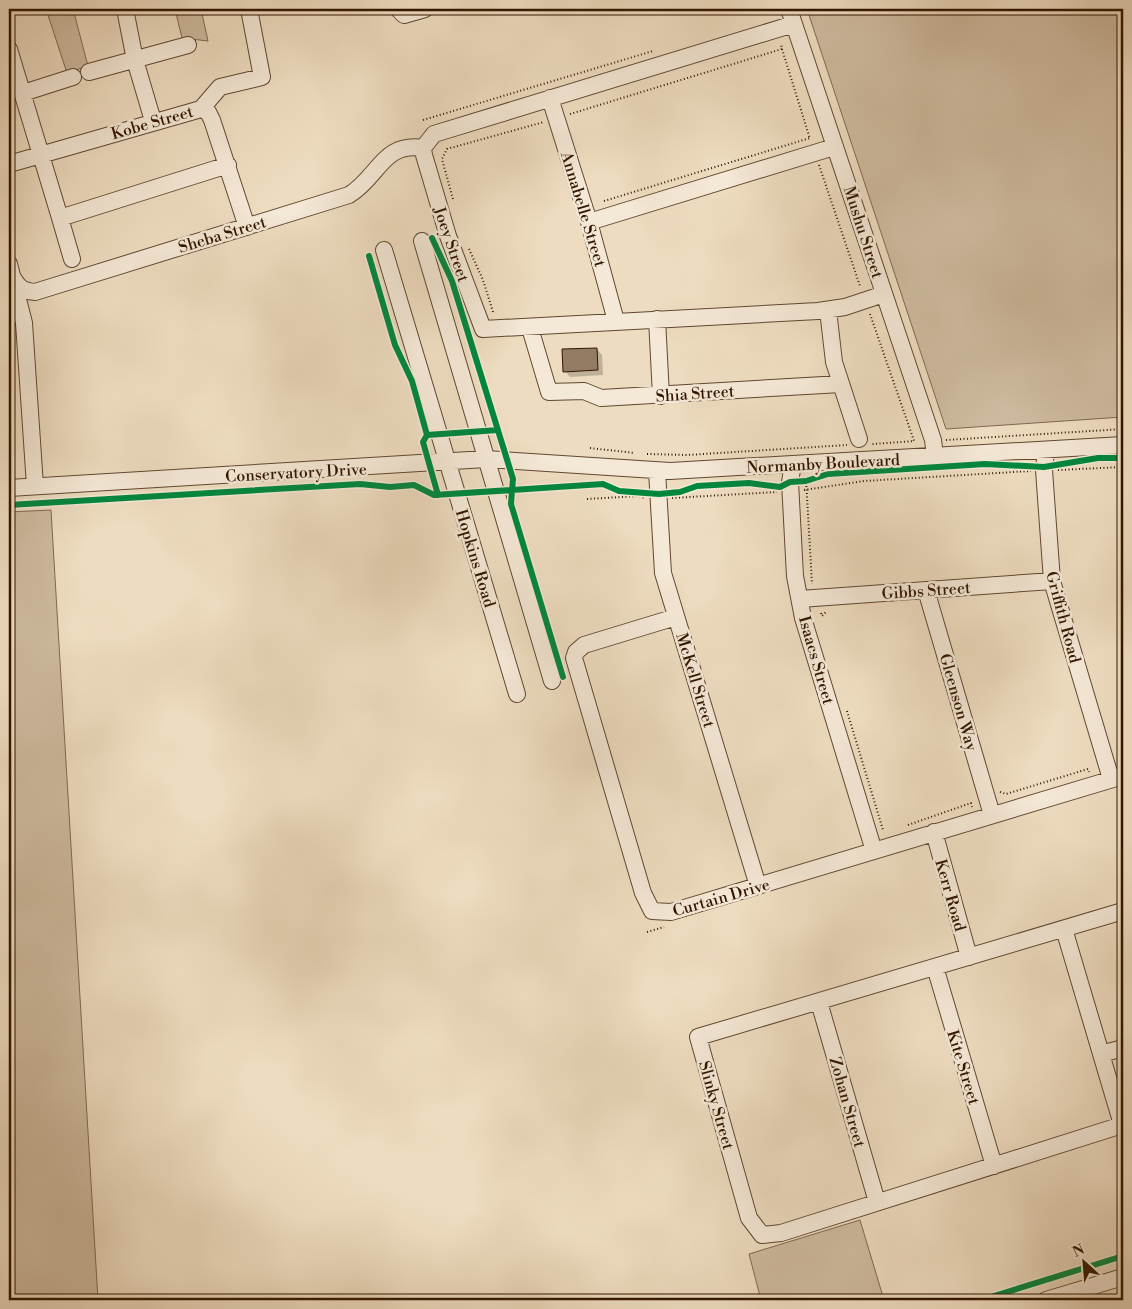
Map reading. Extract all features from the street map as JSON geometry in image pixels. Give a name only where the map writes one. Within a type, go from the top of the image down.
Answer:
[{"type":"street","points":[[125,9],[135,60],[153,121]]},
{"type":"street","points":[[201,108],[220,87],[262,77],[249,9]]},
{"type":"street","points":[[398,9],[404,15],[425,9]]},
{"type":"street","points":[[423,148],[434,134],[550,98],[791,16]]},
{"type":"street","name":"Mushu Street","points":[[791,16],[934,448]]},
{"type":"street","points":[[23,92],[188,45]]},
{"type":"street","points":[[9,49],[72,258]]},
{"type":"street","name":"Annabelle Street","points":[[550,98],[589,222],[616,321]]},
{"type":"street","name":"Kobe Street","points":[[9,164],[201,108],[208,112],[212,120],[247,227]]},
{"type":"street","name":"Sheba Street","points":[[10,270],[18,287],[26,291],[35,292],[349,195],[358,190],[397,148],[410,146],[423,148]]},
{"type":"street","points":[[589,222],[834,147]]},
{"type":"street","name":"Joey Street","points":[[423,148],[448,236],[483,329],[530,328],[616,321],[828,310],[844,307],[884,294]]},
{"type":"street","points":[[60,218],[228,165]]},
{"type":"street","points":[[422,242],[552,681]]},
{"type":"street","name":"Hopkins Road","points":[[384,250],[517,694]]},
{"type":"street","points":[[10,270],[24,323],[35,486]]},
{"type":"street","points":[[828,310],[834,362],[859,443]]},
{"type":"street","points":[[657,319],[662,396]]},
{"type":"street","name":"Shia Street","points":[[530,328],[549,392],[584,391],[601,398],[662,396],[841,384]]},
{"type":"street","name":"Normanby Boulevard","points":[[582,464],[656,471],[793,464],[934,448],[1054,449],[1123,445]]},
{"type":"street","name":"Griffith Road","points":[[1054,449],[1048,468],[1052,582],[1117,777]]},
{"type":"street","name":"Conservatory Drive","points":[[9,488],[486,460],[582,464]]},
{"type":"street","name":"Isaacs Street","points":[[793,464],[785,487],[795,576],[808,599],[804,618],[874,850]]},
{"type":"street","name":"McKell Street","points":[[656,471],[663,573],[758,886]]},
{"type":"street","name":"Gibbs Street","points":[[808,599],[1052,582]]},
{"type":"street","name":"Gleenson Way","points":[[926,590],[992,815]]},
{"type":"street","name":"Curtain Drive","points":[[676,617],[584,644],[576,652],[574,658],[643,893],[652,911],[664,913],[758,886],[1117,777]]},
{"type":"street","name":"Kerr Road","points":[[934,832],[969,957]]},
{"type":"street","name":"Slinky Street","points":[[1123,911],[698,1037],[750,1218],[762,1235],[781,1233],[1123,1126]]},
{"type":"street","points":[[1064,929],[1123,1126]]},
{"type":"street","name":"Kite Street","points":[[935,967],[994,1166]]},
{"type":"street","name":"Zohan Street","points":[[819,1002],[877,1202]]},
{"type":"street","points":[[1101,1054],[1123,1048]]},
{"type":"street","points":[[1046,1300],[1123,1277]]},
{"type":"path","points":[[770,9],[772,15]]},
{"type":"path","points":[[423,120],[659,49]]},
{"type":"path","points":[[454,202],[442,159],[447,150],[544,122]]},
{"type":"path","points":[[596,204],[810,138]]},
{"type":"path","points":[[468,247],[483,280],[494,317]]},
{"type":"path","points":[[590,448],[643,454],[687,455],[859,443],[914,442],[869,311]]},
{"type":"path","points":[[934,448],[1055,433],[1123,429]]},
{"type":"path","points":[[1054,449],[1055,433]]},
{"type":"path","points":[[828,609],[822,616],[808,599],[812,586],[806,490],[864,481],[1048,468],[1078,461]]},
{"type":"path","points":[[1000,465],[1057,470],[1123,467]]},
{"type":"path","points":[[613,489],[658,496],[785,487],[813,479]]},
{"type":"path","points":[[764,486],[785,487]]},
{"type":"path","points":[[587,499],[638,496],[646,499],[691,488]]},
{"type":"path","points":[[971,803],[999,792],[1006,794],[1088,768],[1093,785]]},
{"type":"path","points":[[907,825],[948,811]]},
{"type":"path","points":[[884,830],[890,831]]},
{"type":"shaded area","points":[[46,9],[73,9],[88,66],[67,73]]},
{"type":"shaded area","points":[[175,9],[201,9],[208,41],[182,38]]},
{"type":"shaded area","points":[[807,9],[1123,9],[1123,417],[946,429]]},
{"type":"shaded area","points":[[51,510],[98,1300],[9,1300],[9,512]]},
{"type":"shaded area","points":[[860,1220],[884,1300],[761,1300],[749,1254]]},
{"type":"building","points":[[597,348],[598,370],[563,372],[562,349]]},
{"type":"cycle path","points":[[9,505],[360,484],[390,487],[414,485],[434,495],[512,490],[513,479],[452,281],[432,238]]},
{"type":"cycle path","points":[[369,256],[395,345],[412,381],[427,435]]},
{"type":"cycle path","points":[[438,495],[423,442],[427,435],[498,430]]},
{"type":"cycle path","points":[[563,677],[511,504],[512,490],[603,484],[619,491],[659,494],[680,492],[697,486],[749,483],[780,487],[790,482],[806,481],[828,474],[985,464],[1044,467],[1098,458],[1123,458]]},
{"type":"cycle path","points":[[981,1300],[1123,1256]]}]
